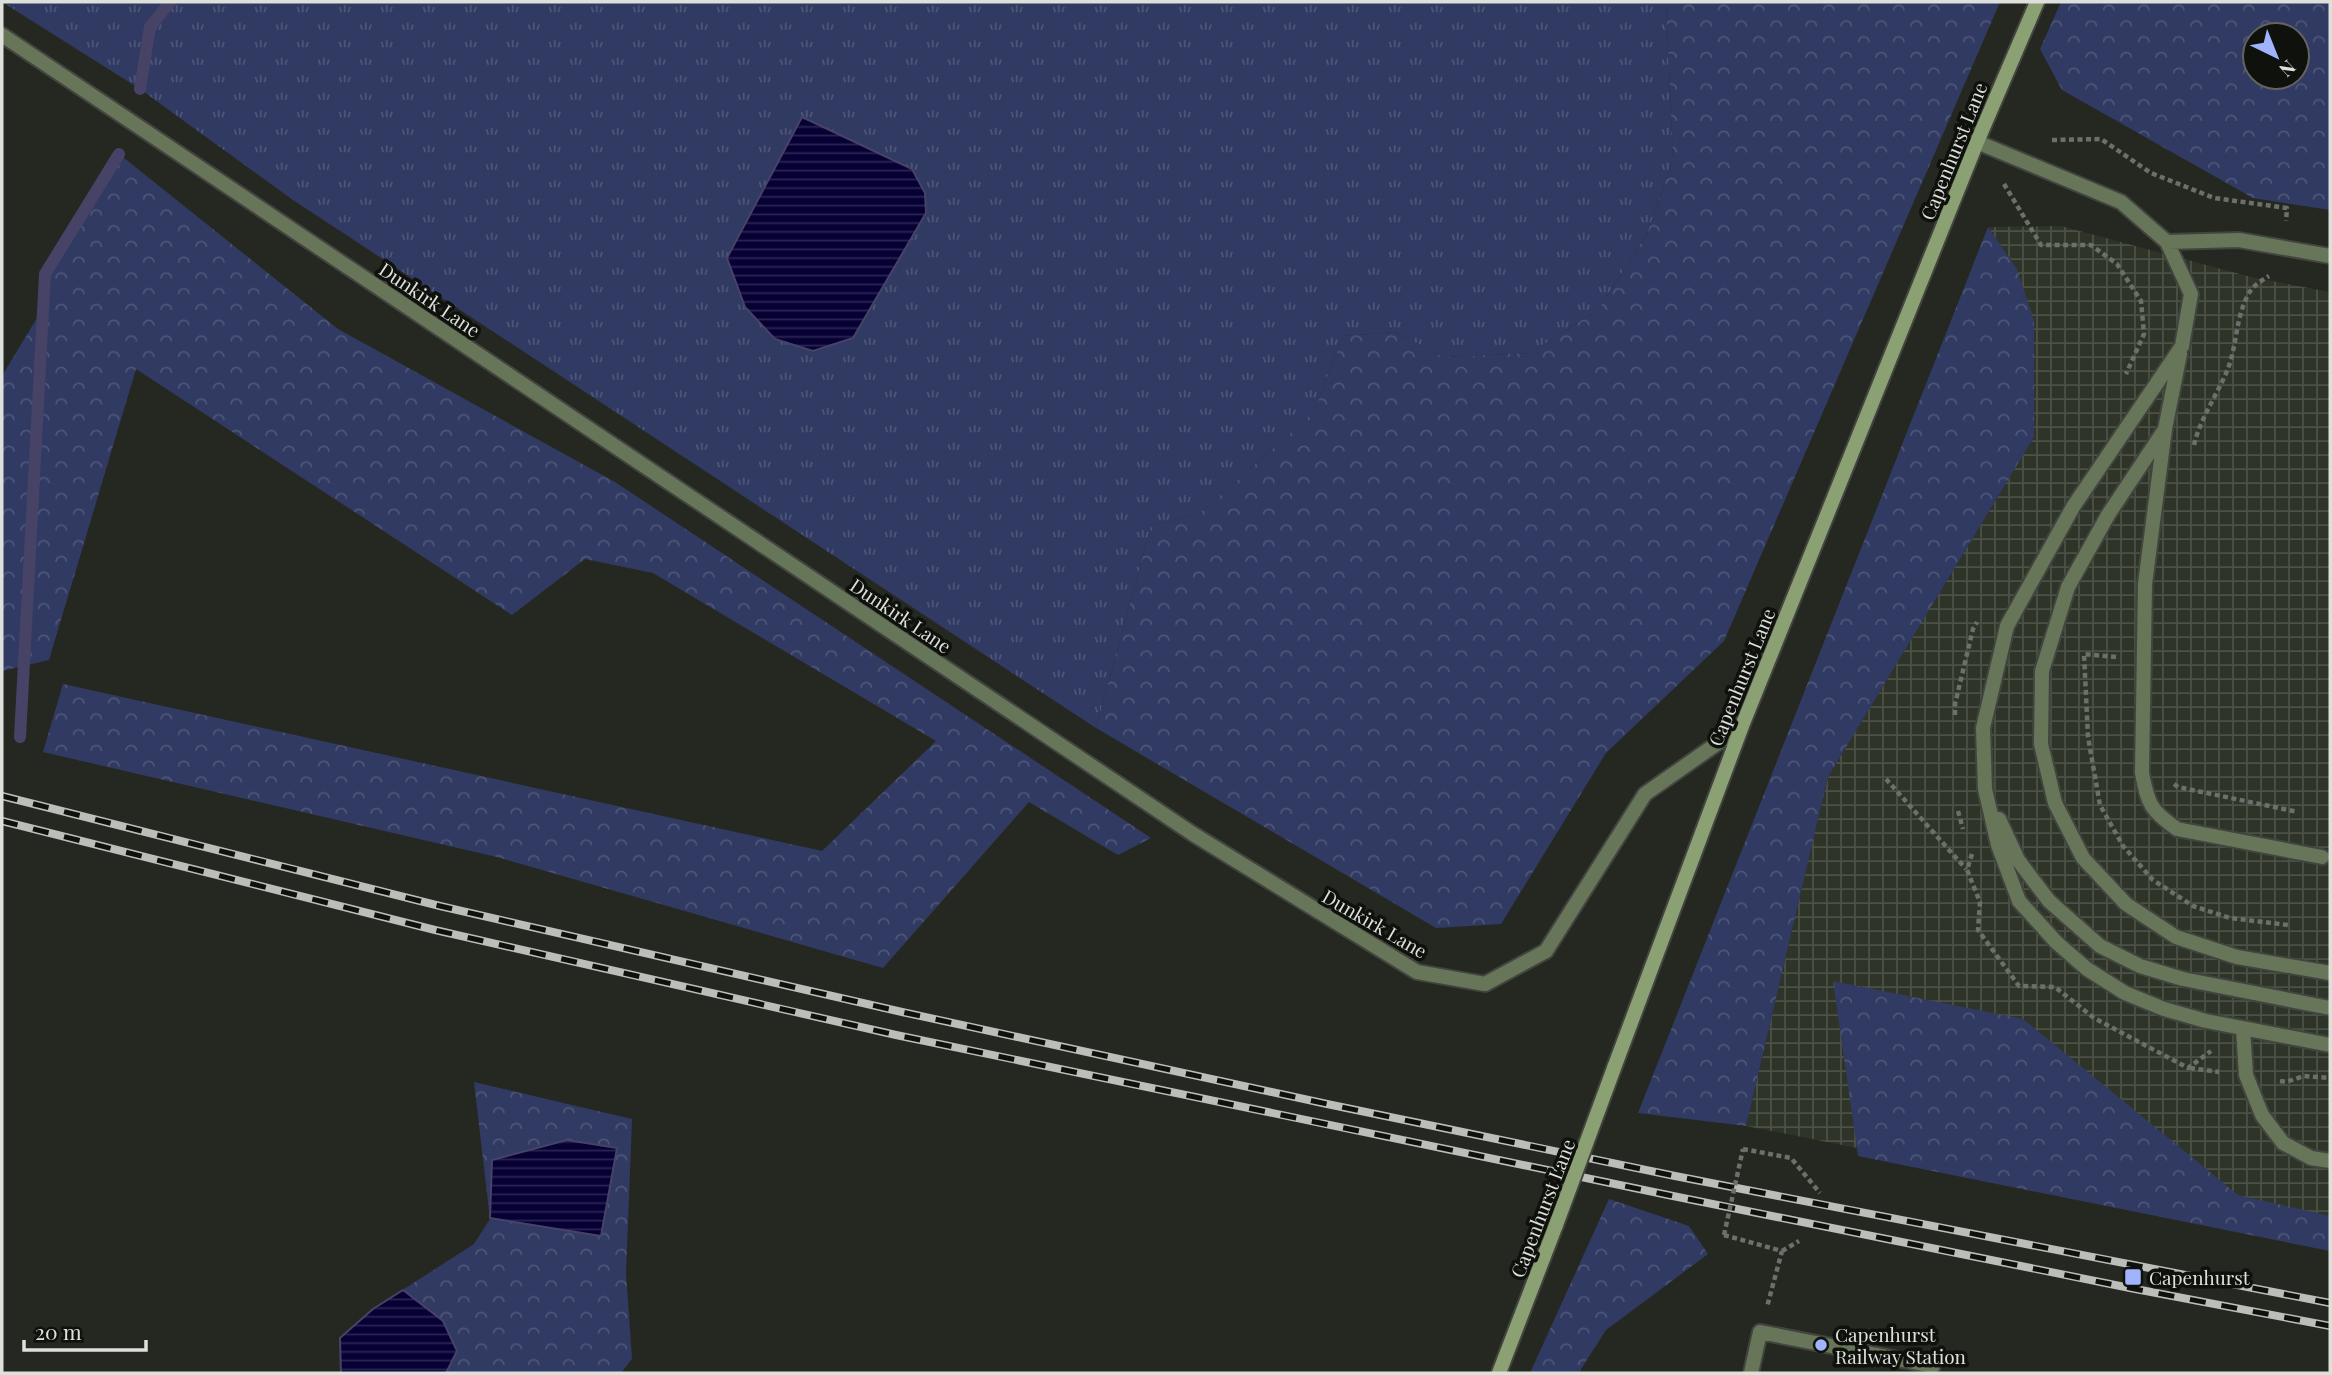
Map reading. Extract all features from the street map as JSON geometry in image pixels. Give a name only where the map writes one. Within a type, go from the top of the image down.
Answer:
[{"type":"street","name":"Capenhurst Lane","points":[[1499,1373],[1742,726],[1977,142],[2037,2]]},
{"type":"street","name":"Dunkirk Lane","points":[[2,35],[1192,834],[1417,972],[1485,984],[1546,951],[1645,794],[1742,726]]},
{"type":"street","points":[[1977,142],[2121,202],[2167,242],[2191,294],[2165,429],[2145,584],[2142,772],[2148,801],[2160,817],[2177,829],[2322,857]]},
{"type":"street","points":[[2167,242],[2239,240],[2330,256]]},
{"type":"street","points":[[2182,346],[2073,507],[2007,626],[1983,728],[1985,789],[1998,845],[2019,901],[2056,942],[2087,969],[2125,993],[2164,1009],[2206,1021],[2330,1045]]},
{"type":"street","points":[[2165,429],[2108,515],[2068,587],[2042,671],[2041,744],[2055,803],[2083,858],[2126,904],[2176,937],[2236,957],[2330,973]]},
{"type":"street","points":[[1985,789],[2018,860],[2049,901],[2100,946],[2140,966],[2183,979],[2330,1008]]},
{"type":"street","points":[[2243,1028],[2246,1075],[2262,1115],[2283,1143],[2311,1158],[2330,1161]]},
{"type":"street","points":[[1751,1373],[1760,1332],[1933,1366]]},
{"type":"path","points":[[2046,140],[2101,139],[2151,173],[2214,198],[2287,208]]},
{"type":"path","points":[[2193,451],[2228,370],[2236,325],[2246,298],[2254,285],[2269,275],[2280,275]]},
{"type":"path","points":[[2084,654],[2119,658]]},
{"type":"path","points":[[1886,779],[1967,870]]},
{"type":"path","points":[[2169,780],[2178,787],[2298,813]]},
{"type":"path","points":[[1782,1251],[1724,1235],[1743,1149],[1791,1158],[1820,1193]]},
{"type":"path","points":[[1760,1332],[1782,1251],[1799,1241]]},
{"type":"shaded area","points":[[802,117],[912,169],[925,193],[926,213],[853,338],[813,351],[775,339],[745,307],[727,258]]},
{"type":"shaded area","points":[[2061,226],[2251,277],[2330,292],[2330,1242],[1746,1126],[1828,777],[2034,437],[2017,269],[1988,227]]},
{"type":"shaded area","points":[[567,1140],[617,1148],[601,1236],[490,1218],[492,1160]]},
{"type":"shaded area","points":[[403,1290],[443,1321],[457,1351],[446,1373],[341,1373],[340,1338],[373,1309]]},
{"type":"green space","points":[[2,2],[1666,2],[1673,160],[1647,234],[1598,310],[1530,353],[1443,357],[1395,332],[1343,336],[1314,412],[1200,513],[1151,526],[1096,728],[293,200],[140,89]]},
{"type":"green space","points":[[1666,2],[2000,2],[1724,641],[1606,753],[1501,924],[1436,928],[1096,728],[1151,526],[1200,513],[1314,412],[1343,336],[1395,332],[1443,357],[1530,353],[1598,310],[1647,234],[1673,160]]},
{"type":"green space","points":[[2061,2],[2330,2],[2330,210],[2253,198],[2062,90],[2040,49]]},
{"type":"green space","points":[[119,154],[338,329],[615,482],[1151,838],[1118,855],[1029,802],[883,968],[497,857],[43,752],[63,684],[822,851],[936,741],[653,573],[585,559],[512,615],[136,369],[49,660],[2,671],[2,376],[43,308],[45,274]]},
{"type":"green space","points":[[1988,227],[2017,269],[2034,321],[2034,437],[1828,777],[1746,1126],[1638,1113]]},
{"type":"green space","points":[[1833,981],[2023,1019],[2238,1195],[2330,1216],[2330,1251],[1858,1156]]},
{"type":"green space","points":[[474,1082],[632,1119],[626,1273],[632,1359],[621,1373],[358,1373],[373,1309],[474,1244],[490,1219]]},
{"type":"green space","points":[[1609,1199],[1689,1226],[1708,1254],[1606,1330],[1580,1373],[1530,1373]]},
{"type":"waterway","points":[[140,89],[150,27],[170,2]]},
{"type":"waterway","points":[[20,737],[45,274],[119,154]]},
{"type":"railway","points":[[2,796],[440,906],[902,1012],[1675,1176],[2330,1303]]},
{"type":"railway","points":[[2,821],[435,930],[896,1035],[1668,1195],[2330,1326]]},
{"type":"place","name":"Capenhurst","points":[[2133,1277]]},
{"type":"place","name":"Capenhurst Railway Station","points":[[1821,1345]]}]
